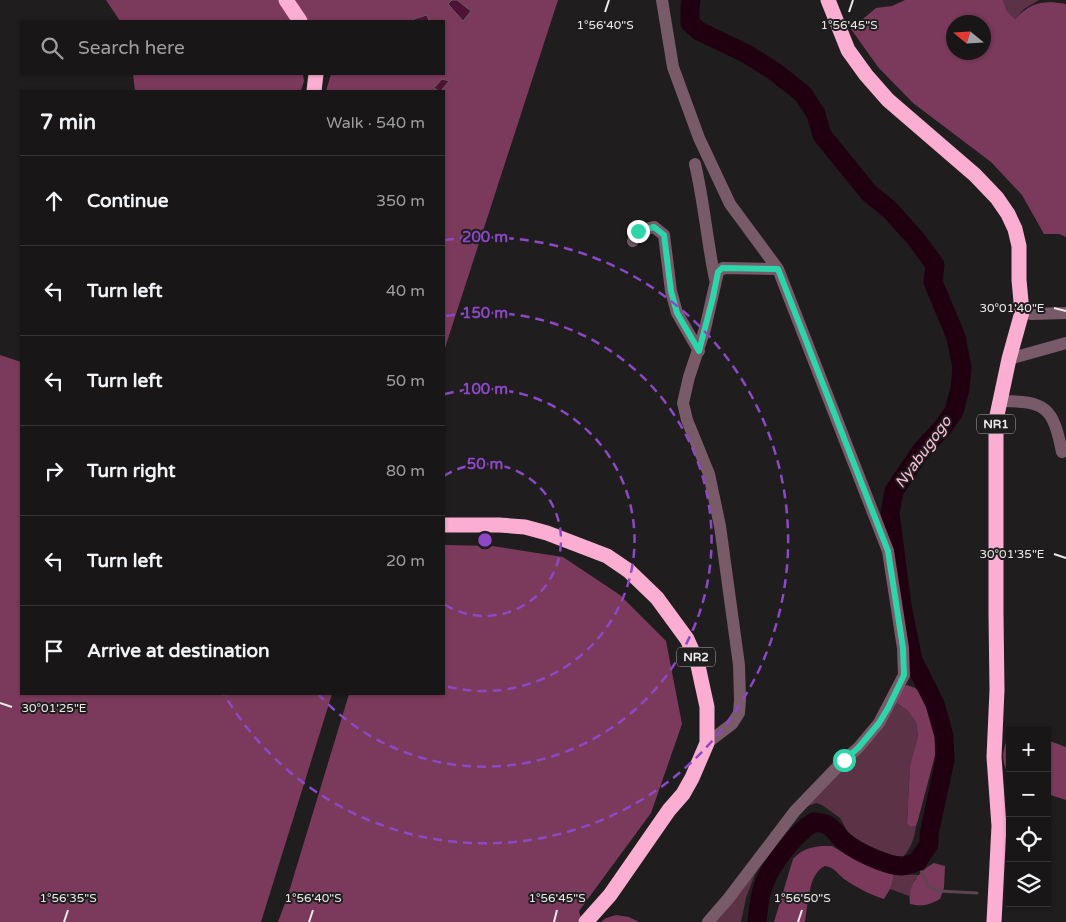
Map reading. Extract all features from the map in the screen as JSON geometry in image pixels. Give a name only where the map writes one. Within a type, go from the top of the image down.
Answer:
[{"type":"highway","points":[[286,0],[299,20]]},
{"type":"highway","name":"NR1","points":[[828,0],[848,50],[866,75],[888,100],[975,175],[997,198],[1015,229],[1019,246],[1019,280],[1022,312],[1009,359],[996,420],[997,690],[994,757],[999,826],[994,922]]},
{"type":"highway","points":[[314,90],[316,75]]},
{"type":"highway","name":"NR2","points":[[445,526],[499,525],[525,527],[607,556],[629,571],[657,598],[687,639],[697,660],[707,707],[707,744],[683,794],[669,810],[610,895],[586,922]]},
{"type":"street","points":[[662,0],[673,67],[699,138],[730,204],[778,269],[888,551],[903,648],[904,675],[879,723],[858,748],[795,811],[728,900],[708,922]]},
{"type":"street","points":[[695,164],[702,194],[715,279]]},
{"type":"street","points":[[633,241],[638,231],[654,227],[664,235],[671,291],[677,313],[699,351]]},
{"type":"street","points":[[707,744],[732,724],[739,713],[740,682],[720,526],[709,474],[684,411],[685,394],[699,351],[718,272],[722,268],[778,269]]},
{"type":"street","points":[[1022,312],[1031,314],[1066,313]]},
{"type":"street","points":[[1009,359],[1066,343]]},
{"type":"street","points":[[1000,401],[1024,401],[1040,405],[1062,428],[1062,452]]},
{"type":"shaded area","points":[[106,0],[279,0],[296,20],[119,20]]},
{"type":"shaded area","points":[[295,0],[558,0],[445,348],[445,90],[326,90],[331,75],[445,75],[445,20],[307,20]]},
{"type":"shaded area","points":[[905,0],[1003,0],[1007,11],[1015,19],[1026,9],[1038,4],[1051,2],[1066,4],[1066,237],[1059,234],[1044,234],[1022,195],[991,162],[913,103],[878,67],[851,29],[876,8],[892,6]]},
{"type":"shaded area","points":[[1003,0],[1039,0],[1024,9],[1015,19],[1007,11]]},
{"type":"shaded area","points":[[133,75],[303,75],[304,81],[301,90],[135,90]]},
{"type":"shaded area","points":[[0,355],[20,362],[20,695],[332,695],[261,922],[0,922]]},
{"type":"shaded area","points":[[445,545],[492,546],[563,557],[620,595],[666,641],[682,724],[651,813],[579,911],[582,922],[278,922],[288,895],[349,695],[445,695]]},
{"type":"shaded area","points":[[907,685],[915,688],[927,699],[932,710],[938,744],[918,820],[916,826],[911,827],[907,824],[910,765],[918,736],[916,722],[907,710],[895,702],[900,688]]},
{"type":"shaded area","points":[[895,702],[907,710],[916,722],[918,736],[910,765],[907,824],[911,827],[916,826],[912,844],[901,859],[892,859],[857,844],[851,838],[840,818],[822,805],[816,803],[803,808]]},
{"type":"shaded area","points":[[1051,741],[1066,747],[1066,800],[1051,795]]},
{"type":"shaded area","points":[[1006,743],[1006,767],[1003,761]]},
{"type":"shaded area","points":[[778,836],[775,854],[765,859],[755,874],[746,898],[741,922],[710,922]]},
{"type":"shaded area","points":[[822,846],[832,846],[854,859],[893,874],[892,884],[884,899],[858,888],[833,869],[825,866],[815,875],[812,883],[805,922],[774,922],[793,859],[799,853]]},
{"type":"shaded area","points":[[934,863],[945,866],[944,888],[940,899],[925,905],[910,904],[912,885],[924,870]]},
{"type":"shaded area","points":[[893,874],[920,875],[915,879],[909,896],[890,889]]},
{"type":"shaded area","points":[[616,915],[629,917],[639,922],[601,922],[606,918]]},
{"type":"building","points":[[452,0],[457,0],[471,11],[463,21],[448,4]]},
{"type":"building","points":[[427,15],[429,20],[414,20]]},
{"type":"building","points":[[442,79],[449,81],[442,90],[434,88]]},
{"type":"waterway","name":"Nyabugogo","points":[[691,0],[690,23],[699,31],[745,53],[774,71],[803,94],[816,114],[822,135],[869,193],[889,209],[916,239],[935,265],[933,282],[956,337],[962,367],[960,389],[954,411],[944,426],[921,451],[894,491],[890,513],[902,606],[913,660],[935,704],[944,736],[945,760],[929,834],[929,844],[917,862],[904,866],[896,865],[864,854],[850,846],[829,826],[814,822],[791,842],[771,869],[762,891],[757,922]]},
{"type":"waterway","points":[[917,862],[928,886],[938,891],[977,893]]},
{"type":"route","points":[[638,231],[654,227],[664,235],[671,291],[677,313],[699,351],[718,272],[722,268],[778,269],[827,391],[888,551],[903,648],[904,675],[894,692],[888,708],[879,723],[858,748],[844,760]]}]
